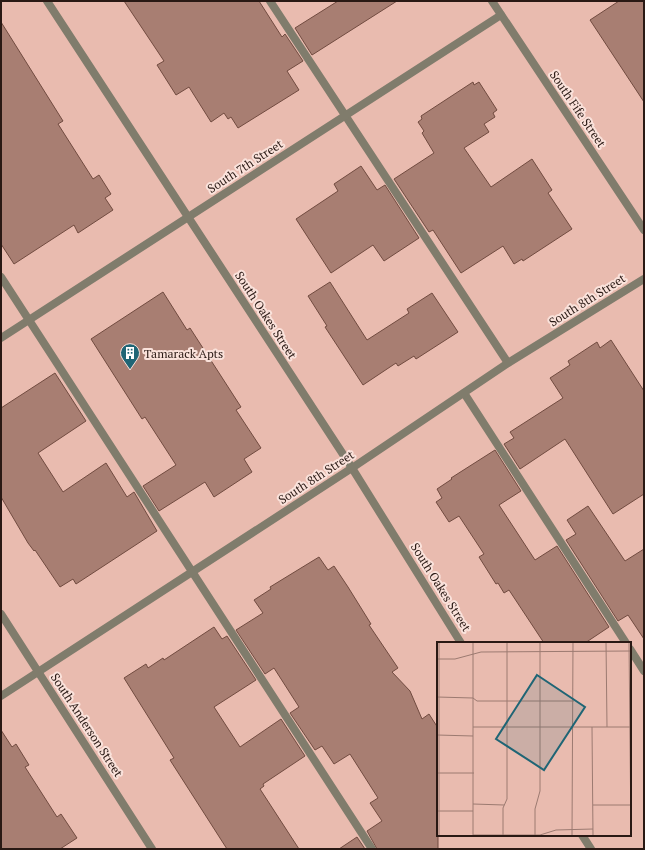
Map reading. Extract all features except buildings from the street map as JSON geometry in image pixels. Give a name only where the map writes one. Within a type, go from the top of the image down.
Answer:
[{"type":"street","name":"South Oakes Street","points":[[47,1],[352,468],[460,642]]},
{"type":"street","points":[[270,1],[508,363]]},
{"type":"street","name":"South Fife Street","points":[[492,1],[644,230]]},
{"type":"street","name":"South 7th Street","points":[[1,338],[501,15]]},
{"type":"street","points":[[1,277],[372,849]]},
{"type":"street","name":"South 8th Street","points":[[1,696],[352,468],[508,363],[644,279]]},
{"type":"street","points":[[464,393],[625,642]]},
{"type":"street","name":"South Anderson Street","points":[[1,614],[152,849]]},
{"type":"street","points":[[631,651],[644,671]]},
{"type":"street","points":[[583,836],[591,849]]},
{"type":"place","name":"Tamarack Apts","points":[[130,370]]}]
